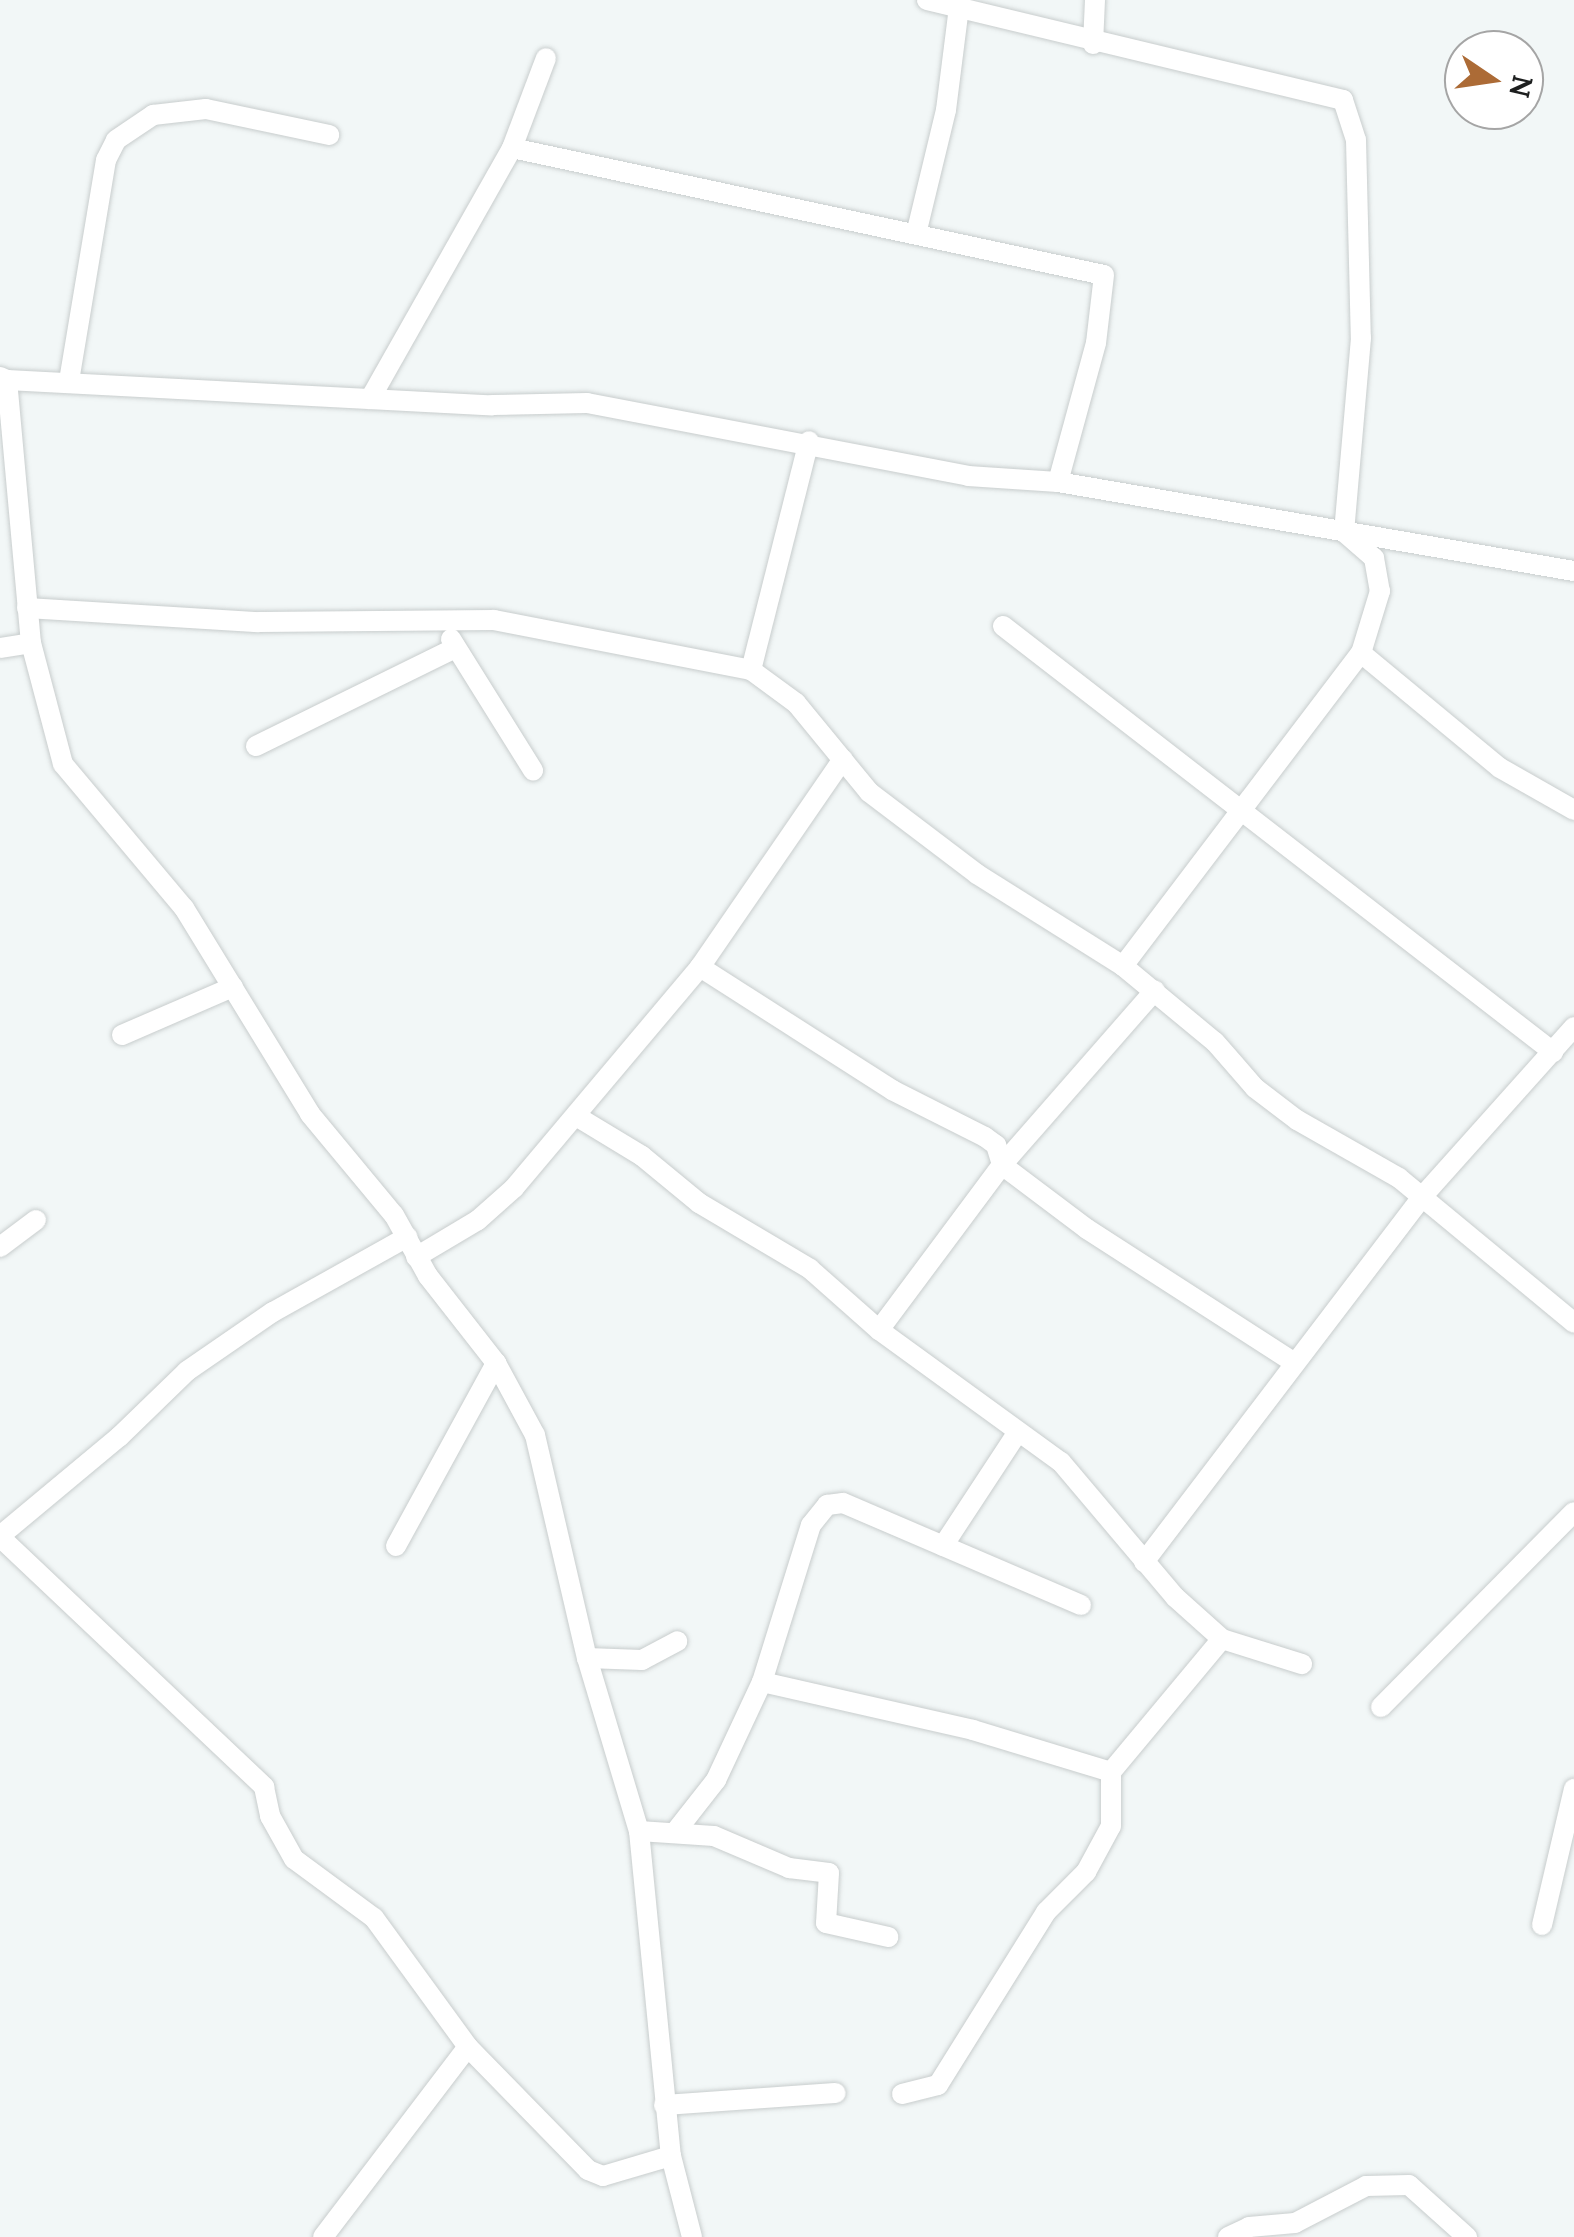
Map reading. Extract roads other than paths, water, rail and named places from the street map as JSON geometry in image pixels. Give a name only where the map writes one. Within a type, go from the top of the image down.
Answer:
[{"type":"street","points":[[928,0],[1094,44],[1343,100],[1356,140],[1361,338],[1344,532]]},
{"type":"street","points":[[1094,44],[1095,0]]},
{"type":"street","points":[[917,230],[946,110],[959,7]]},
{"type":"street","points":[[370,398],[512,148],[546,58]]},
{"type":"street","points":[[69,381],[106,160],[116,140],[153,115],[206,109],[329,134]]},
{"type":"street","points":[[512,148],[917,230],[1104,274],[1096,343],[1058,482]]},
{"type":"street","points":[[692,2237],[671,2156],[664,2105],[638,1831],[587,1658],[535,1435],[496,1362],[310,1114],[151,861],[63,764],[31,642],[4,379],[370,398],[586,403],[808,441],[968,476],[1058,482],[1574,571]]},
{"type":"street","points":[[751,670],[808,441]]},
{"type":"street","points":[[1123,966],[1361,653],[1380,591],[1374,558],[1344,532]]},
{"type":"street","points":[[27,608],[259,622],[540,624],[751,670],[796,703],[869,792],[978,874],[1123,966],[1215,1042],[1255,1088],[1422,1197],[1574,1323]]},
{"type":"street","points":[[444,623],[455,648],[533,770]]},
{"type":"street","points":[[1003,626],[1552,1052]]},
{"type":"street","points":[[0,648],[31,642]]},
{"type":"street","points":[[256,746],[455,648]]},
{"type":"street","points":[[1361,653],[1500,768],[1574,810]]},
{"type":"street","points":[[671,2156],[594,2174],[468,2047],[374,1918],[294,1859],[270,1816],[264,1787],[0,1537],[120,1438],[187,1371],[273,1312],[478,1220],[514,1188],[576,1116],[624,1050],[700,967],[843,759]]},
{"type":"street","points":[[700,967],[892,1090],[985,1137],[996,1145],[1002,1165],[1182,1295],[1295,1364]]},
{"type":"street","points":[[122,1036],[232,987]]},
{"type":"street","points":[[878,1330],[1002,1165],[1154,990]]},
{"type":"street","points":[[1144,1562],[1422,1197],[1574,1027]]},
{"type":"street","points":[[576,1116],[642,1156],[699,1203],[810,1269],[878,1330],[1091,1490],[1144,1562],[1222,1639],[1302,1664]]},
{"type":"street","points":[[0,1247],[36,1220]]},
{"type":"street","points":[[396,1546],[496,1362]]},
{"type":"street","points":[[943,1546],[1018,1432]]},
{"type":"street","points":[[676,1831],[716,1780],[762,1682],[810,1524],[827,1505],[843,1503],[1081,1604]]},
{"type":"street","points":[[1381,1707],[1574,1512]]},
{"type":"street","points":[[902,2094],[938,2086],[1046,1912],[1086,1872],[1111,1826],[1112,1772],[1222,1639]]},
{"type":"street","points":[[587,1658],[642,1660],[677,1641]]},
{"type":"street","points":[[762,1682],[973,1730],[1112,1772]]},
{"type":"street","points":[[1542,1925],[1574,1789]]},
{"type":"street","points":[[638,1831],[714,1836],[789,1868],[829,1873],[826,1923],[888,1937]]},
{"type":"street","points":[[322,2237],[468,2047]]},
{"type":"street","points":[[664,2105],[836,2094]]},
{"type":"street","points":[[1228,2237],[1249,2227],[1296,2223],[1366,2186],[1409,2184],[1467,2237]]}]
